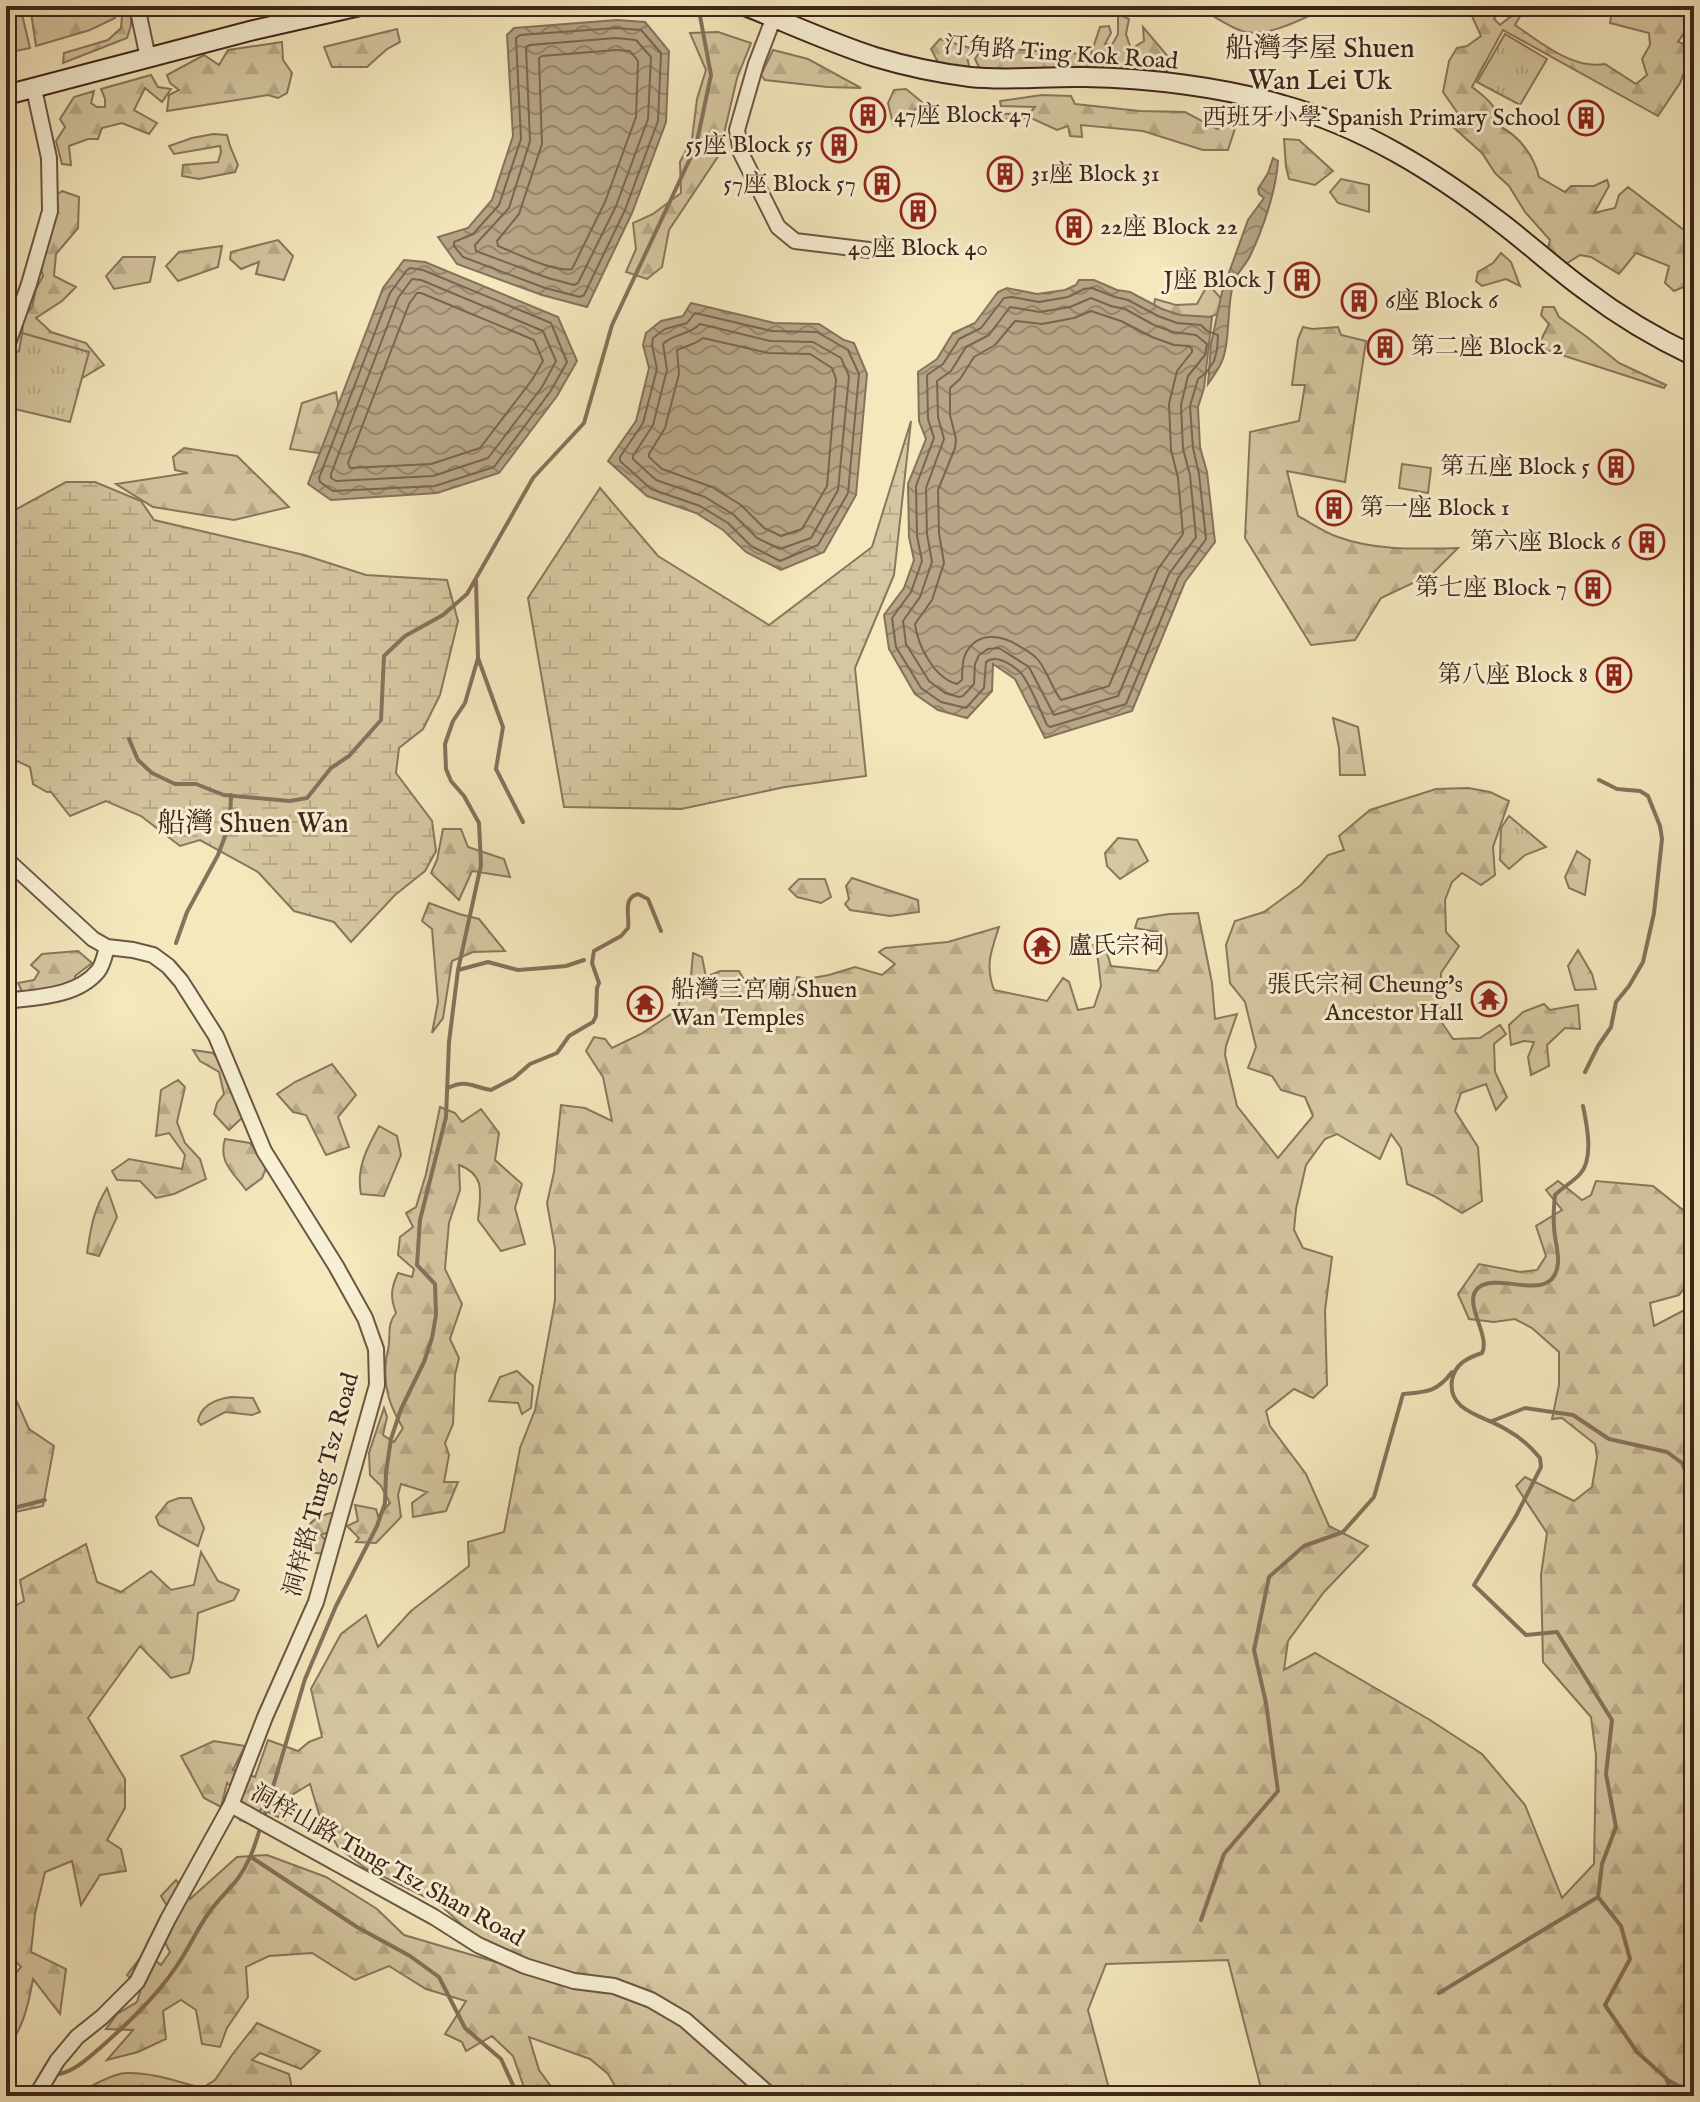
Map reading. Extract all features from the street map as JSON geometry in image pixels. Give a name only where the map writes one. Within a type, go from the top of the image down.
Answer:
[{"type":"main road","points":[[6,95],[254,30],[360,6]]},
{"type":"main road","name":"汀角路 Ting Kok Road","points":[[745,6],[877,58],[949,74],[980,78],[1113,78],[1162,83],[1283,105],[1324,119],[1412,161],[1499,222],[1585,290],[1652,334],[1694,356]]},
{"type":"street","points":[[137,6],[148,58]]},
{"type":"street","points":[[774,17],[741,112],[737,130],[739,147],[778,227],[786,234],[795,241],[869,250]]},
{"type":"street","points":[[6,349],[50,211],[49,158],[34,89]]},
{"type":"street","name":"洞梓路 Tung Tsz Road","points":[[6,859],[87,934],[107,947],[153,955],[181,981],[216,1036],[264,1151],[365,1318],[376,1349],[377,1385],[316,1602],[265,1717],[231,1805],[137,1982],[77,2037],[57,2061],[36,2096]]},
{"type":"street","points":[[6,1001],[55,994],[81,985],[99,970],[107,947]]},
{"type":"street","name":"洞梓山路 Tung Tsz Shan Road","points":[[231,1805],[434,1917],[478,1945],[525,1966],[574,1981],[614,1986],[651,2000],[685,2020],[771,2096]]},
{"type":"green space","points":[[6,6],[20,6],[30,48],[6,53]]},
{"type":"green space","points":[[30,6],[113,6],[115,18],[90,30],[36,46]]},
{"type":"green space","points":[[1195,6],[1329,6],[1285,26],[1249,33],[1233,28]]},
{"type":"green space","points":[[1453,6],[1503,6],[1494,19],[1500,25],[1522,13],[1515,25],[1546,46],[1581,63],[1605,64],[1636,84],[1647,75],[1642,59],[1650,45],[1649,33],[1610,23],[1613,6],[1676,6],[1690,24],[1678,42],[1694,47],[1680,83],[1658,116],[1503,30],[1472,87],[1491,104],[1501,127],[1525,148],[1539,177],[1565,192],[1571,186],[1594,186],[1607,180],[1609,186],[1594,213],[1615,208],[1619,195],[1628,187],[1693,237],[1694,289],[1686,286],[1674,291],[1665,283],[1669,266],[1636,253],[1619,274],[1591,257],[1580,255],[1553,272],[1544,266],[1550,240],[1525,212],[1482,153],[1453,127],[1459,115],[1443,92],[1449,61],[1457,48],[1467,46],[1481,36],[1472,16],[1451,14]]},
{"type":"green space","points":[[1118,14],[1129,19],[1126,34],[1131,49],[1144,41],[1143,27],[1170,59],[1167,72],[1140,74],[1120,69],[1057,81],[982,73],[975,59],[982,48],[992,48],[1082,54],[1085,63],[1088,63],[1100,27],[1109,26],[1111,33],[1105,44],[1112,45],[1118,34]]},
{"type":"green space","points":[[122,16],[131,16],[127,38],[63,63],[64,53],[108,40],[121,28]]},
{"type":"green space","points":[[397,29],[400,42],[367,67],[332,67],[324,47]]},
{"type":"green space","points":[[718,32],[751,43],[737,78],[719,155],[669,230],[662,267],[647,279],[626,272],[636,249],[633,223],[653,214],[681,193],[680,162],[692,139],[697,99],[706,70],[690,33]]},
{"type":"green space","points":[[1505,34],[1547,59],[1520,105],[1477,82]]},
{"type":"green space","points":[[940,39],[977,50],[967,56],[971,77],[941,68],[931,49]]},
{"type":"green space","points":[[282,42],[283,60],[292,73],[287,93],[278,98],[268,95],[167,111],[169,95],[179,90],[170,83],[167,75],[204,55],[219,65],[228,50]]},
{"type":"green space","points":[[773,50],[808,59],[861,88],[765,80],[761,75]]},
{"type":"green space","points":[[151,75],[158,87],[171,89],[162,102],[145,88],[134,110],[157,123],[149,134],[122,123],[102,128],[98,139],[69,146],[71,165],[62,164],[56,141],[65,127],[60,119],[74,97],[94,91],[91,103],[105,107],[101,89]]},
{"type":"green space","points":[[906,89],[922,102],[893,124],[888,103],[894,90]]},
{"type":"green space","points":[[1042,95],[1071,96],[1075,104],[1185,112],[1217,129],[1236,125],[1228,150],[1203,150],[1143,131],[1081,125],[1082,137],[1070,136],[1068,126],[1057,130],[1031,118],[994,120],[1001,114],[1030,113],[1035,107],[1001,106],[1000,101]]},
{"type":"green space","points":[[213,134],[227,135],[238,165],[235,172],[199,179],[182,176],[183,165],[218,162],[220,146],[174,154],[169,146]]},
{"type":"green space","points":[[1284,139],[1299,140],[1333,171],[1315,185],[1289,179]]},
{"type":"green space","points":[[1341,179],[1369,185],[1369,212],[1338,203],[1330,192]]},
{"type":"green space","points":[[62,191],[79,197],[78,228],[56,254],[54,276],[76,287],[62,301],[36,318],[51,332],[86,343],[104,365],[77,381],[22,342],[23,317],[32,307],[43,276],[39,250],[43,205]]},
{"type":"green space","points":[[278,240],[293,256],[284,280],[256,274],[259,262],[241,269],[230,259],[231,252]]},
{"type":"green space","points":[[222,246],[218,267],[178,281],[166,266],[179,252]]},
{"type":"green space","points":[[1501,253],[1511,262],[1520,286],[1506,279],[1482,286],[1476,281],[1478,272],[1493,263]]},
{"type":"green space","points":[[123,257],[155,257],[150,282],[114,289],[106,276]]},
{"type":"green space","points":[[1208,284],[1227,305],[1221,313],[1189,324],[1153,311],[1155,299],[1176,305],[1197,304]]},
{"type":"green space","points":[[1543,307],[1554,307],[1559,317],[1619,363],[1666,385],[1664,388],[1546,350],[1540,342],[1549,324],[1541,315]]},
{"type":"green space","points":[[1303,327],[1338,327],[1341,335],[1366,341],[1345,482],[1287,471],[1298,516],[1333,535],[1367,545],[1458,548],[1432,574],[1381,598],[1355,640],[1311,645],[1245,538],[1250,432],[1299,421],[1305,385],[1292,385],[1298,339]]},
{"type":"green space","points":[[22,333],[89,352],[70,422],[6,407],[6,371],[11,355],[19,351]]},
{"type":"green space","points":[[336,392],[342,425],[332,455],[290,449],[302,403]]},
{"type":"green space","points":[[911,421],[894,575],[855,668],[866,776],[785,787],[681,809],[564,807],[528,598],[600,488],[658,556],[769,625],[872,547]]},
{"type":"green space","points":[[184,448],[237,456],[289,507],[234,520],[153,507],[116,484],[188,473],[175,470],[173,457]]},
{"type":"green space","points":[[1402,464],[1431,468],[1428,493],[1399,488]]},
{"type":"green space","points":[[66,482],[95,482],[141,501],[154,520],[304,555],[366,575],[447,580],[458,621],[440,695],[423,729],[399,748],[396,773],[432,821],[436,851],[425,871],[395,895],[351,942],[334,922],[294,911],[258,872],[200,840],[180,846],[141,816],[106,801],[70,816],[51,792],[33,784],[30,767],[6,756],[6,581],[16,564],[6,533],[15,510]]},
{"type":"green space","points":[[1333,718],[1358,727],[1365,775],[1340,775]]},
{"type":"green space","points":[[1468,788],[1490,792],[1509,801],[1493,847],[1495,875],[1481,885],[1462,873],[1452,882],[1445,900],[1446,932],[1459,946],[1441,973],[1440,1020],[1453,1039],[1480,1038],[1500,1025],[1506,1034],[1494,1044],[1495,1072],[1507,1097],[1496,1110],[1486,1084],[1461,1093],[1455,1111],[1478,1147],[1482,1201],[1462,1213],[1407,1184],[1401,1148],[1391,1134],[1380,1159],[1337,1134],[1325,1139],[1306,1165],[1294,1230],[1303,1248],[1332,1257],[1325,1310],[1327,1385],[1313,1398],[1294,1389],[1266,1411],[1270,1426],[1306,1474],[1329,1526],[1368,1546],[1324,1592],[1288,1641],[1284,1670],[1315,1653],[1482,1754],[1525,1805],[1562,1898],[1594,1864],[1596,1755],[1591,1717],[1543,1662],[1541,1575],[1547,1533],[1516,1486],[1525,1477],[1574,1501],[1592,1487],[1597,1457],[1595,1444],[1562,1418],[1552,1419],[1559,1385],[1559,1352],[1532,1328],[1515,1319],[1494,1322],[1469,1319],[1458,1294],[1479,1264],[1520,1272],[1537,1270],[1546,1256],[1536,1226],[1562,1210],[1546,1190],[1558,1181],[1582,1200],[1591,1195],[1596,1181],[1653,1186],[1683,1210],[1694,1227],[1694,1276],[1679,1295],[1650,1303],[1654,1326],[1694,1305],[1694,2096],[1263,2096],[1228,1960],[1106,1964],[1088,2010],[1111,2096],[621,2096],[608,2074],[590,2059],[529,2037],[539,2070],[558,2096],[527,2096],[513,2056],[492,2036],[466,2051],[462,2042],[445,2034],[466,2001],[426,1989],[389,1966],[355,1980],[312,1953],[269,1956],[246,1967],[248,1997],[227,2028],[220,2047],[202,2044],[196,2010],[181,2000],[163,2011],[166,2039],[138,2052],[107,2060],[133,2030],[106,2029],[117,2014],[137,2002],[141,1989],[127,1975],[145,1952],[161,1965],[170,1952],[157,1927],[176,1921],[161,1896],[176,1880],[190,1899],[237,1857],[267,1855],[326,1877],[377,1909],[404,1935],[506,1965],[438,1903],[365,1868],[338,1847],[319,1814],[310,1784],[292,1795],[285,1820],[261,1809],[251,1824],[240,1820],[240,1793],[227,1783],[221,1807],[204,1798],[181,1756],[214,1741],[245,1746],[233,1770],[255,1777],[268,1740],[298,1751],[322,1737],[311,1689],[341,1634],[366,1615],[378,1647],[411,1611],[469,1566],[468,1542],[504,1532],[520,1448],[535,1410],[555,1301],[555,1248],[547,1203],[554,1172],[561,1105],[585,1108],[612,1121],[603,1077],[586,1051],[594,1037],[605,1039],[612,1048],[641,1034],[677,1010],[691,977],[693,953],[702,957],[706,977],[720,971],[739,971],[745,981],[782,985],[784,994],[794,995],[797,977],[807,979],[855,967],[882,975],[895,964],[879,952],[885,948],[948,942],[999,927],[990,966],[994,990],[1047,1001],[1063,978],[1069,982],[1078,1010],[1094,1007],[1101,986],[1093,945],[1103,940],[1111,966],[1157,971],[1167,953],[1163,933],[1135,928],[1138,919],[1198,913],[1212,983],[1215,1019],[1237,1014],[1225,1055],[1237,1106],[1278,1158],[1313,1116],[1305,1097],[1281,1090],[1272,1076],[1248,1068],[1256,1047],[1245,1002],[1230,983],[1226,945],[1235,921],[1264,912],[1301,885],[1328,855],[1344,850],[1339,836],[1370,810],[1436,789]]},
{"type":"green space","points":[[1509,816],[1546,847],[1525,855],[1509,869],[1500,860],[1501,828]]},
{"type":"green space","points":[[443,829],[461,829],[468,847],[504,859],[510,877],[472,871],[459,900],[431,873]]},
{"type":"green space","points":[[1118,838],[1137,840],[1148,861],[1120,879],[1107,866],[1105,853]]},
{"type":"green space","points":[[1577,851],[1590,860],[1585,895],[1569,888],[1565,877]]},
{"type":"green space","points":[[852,878],[918,900],[919,912],[890,916],[850,910],[845,904],[849,899],[846,886]]},
{"type":"green space","points":[[799,879],[825,879],[831,897],[821,903],[797,897],[789,889]]},
{"type":"green space","points":[[429,903],[479,919],[505,951],[473,952],[452,961],[443,1018],[432,1033],[438,1002],[432,929],[422,921]]},
{"type":"green space","points":[[1578,950],[1592,974],[1596,989],[1575,990],[1568,966]]},
{"type":"green space","points":[[78,951],[92,963],[75,976],[75,991],[27,1002],[18,983],[34,980],[39,972],[31,965],[42,954]]},
{"type":"green space","points":[[1544,1004],[1550,1010],[1578,1005],[1580,1029],[1565,1028],[1547,1045],[1549,1066],[1531,1075],[1528,1057],[1534,1042],[1511,1045],[1509,1025],[1523,1012]]},
{"type":"green space","points":[[193,1050],[213,1053],[227,1072],[244,1116],[229,1130],[214,1114],[224,1094],[219,1072],[200,1061]]},
{"type":"green space","points":[[332,1064],[356,1095],[338,1117],[349,1147],[326,1155],[306,1115],[293,1112],[277,1094]]},
{"type":"green space","points":[[178,1080],[185,1087],[177,1122],[185,1143],[200,1159],[206,1179],[174,1194],[156,1198],[140,1181],[117,1180],[112,1171],[129,1159],[182,1169],[185,1155],[169,1133],[156,1136],[161,1090]]},
{"type":"green space","points":[[440,1107],[455,1113],[462,1122],[481,1109],[499,1133],[495,1160],[522,1184],[515,1208],[525,1244],[501,1251],[478,1220],[478,1180],[468,1169],[459,1165],[460,1190],[449,1223],[445,1269],[462,1304],[450,1339],[459,1358],[455,1375],[453,1424],[445,1443],[449,1455],[444,1482],[458,1482],[446,1511],[413,1517],[412,1503],[427,1492],[401,1484],[398,1495],[401,1517],[376,1543],[356,1542],[359,1538],[347,1526],[358,1521],[355,1505],[376,1509],[378,1516],[390,1503],[381,1486],[370,1475],[369,1453],[384,1408],[387,1417],[383,1435],[394,1442],[403,1428],[391,1404],[386,1380],[390,1327],[396,1313],[392,1293],[398,1273],[412,1277],[414,1269],[398,1255],[400,1237],[413,1227],[406,1213],[416,1207]]},
{"type":"green space","points":[[379,1126],[397,1136],[401,1155],[384,1196],[361,1194],[361,1167]]},
{"type":"green space","points":[[225,1139],[250,1143],[267,1166],[262,1178],[246,1190],[225,1160]]},
{"type":"green space","points":[[107,1188],[117,1217],[99,1256],[87,1253],[91,1227]]},
{"type":"green space","points":[[517,1371],[533,1386],[531,1408],[522,1414],[518,1403],[489,1401],[500,1377]]},
{"type":"green space","points":[[6,1377],[29,1429],[54,1446],[43,1506],[6,1514]]},
{"type":"green space","points":[[231,1397],[253,1398],[260,1412],[252,1415],[225,1412],[201,1425],[198,1421],[206,1407]]},
{"type":"green space","points":[[191,1498],[204,1528],[198,1546],[159,1525],[156,1517],[168,1502]]},
{"type":"green space","points":[[337,1512],[334,1530],[321,1535],[330,1546],[325,1554],[299,1551],[293,1538],[306,1532],[318,1518]]},
{"type":"green space","points":[[86,1544],[97,1582],[121,1592],[151,1571],[171,1590],[194,1585],[201,1552],[218,1581],[239,1590],[234,1600],[198,1613],[189,1673],[171,1678],[140,1646],[88,1718],[125,1779],[125,1808],[107,1840],[121,1849],[126,1871],[100,1875],[81,1905],[72,1861],[45,1872],[35,1914],[31,1952],[66,1969],[60,2014],[33,1979],[24,2017],[6,2051],[6,1984],[21,1967],[6,1951],[6,1611],[24,1601],[20,1580]]},
{"type":"green space","points":[[257,2023],[320,2051],[301,2069],[260,2053],[252,2060],[289,2074],[290,2096],[74,2096],[92,2085],[126,2073],[155,2076],[202,2088],[215,2080]]},
{"type":"water","points":[[617,20],[645,22],[669,51],[666,122],[632,213],[587,307],[542,295],[457,264],[438,237],[468,228],[492,200],[513,136],[507,35],[514,28]]},
{"type":"water","points":[[1273,158],[1278,161],[1268,210],[1250,256],[1233,285],[1224,355],[1208,384],[1211,344],[1222,292],[1248,220],[1264,198],[1258,189]]},
{"type":"water","points":[[404,260],[425,262],[558,317],[577,361],[557,396],[499,473],[437,493],[331,500],[308,484],[383,288]]},
{"type":"water","points":[[1079,280],[1094,280],[1130,292],[1180,315],[1212,317],[1204,388],[1198,407],[1200,447],[1207,472],[1215,542],[1185,582],[1132,711],[1045,738],[1015,679],[993,664],[992,691],[967,718],[938,710],[915,694],[889,649],[884,615],[904,588],[914,560],[909,537],[908,484],[926,439],[919,421],[918,372],[937,359],[953,333],[975,323],[998,292],[1007,288],[1037,294],[1065,290]]},
{"type":"water","points":[[691,303],[774,323],[819,324],[854,343],[867,374],[856,495],[824,552],[781,570],[746,552],[723,530],[696,513],[647,496],[608,461],[636,421],[649,368],[643,345],[646,333],[661,321],[683,316]]},
{"type":"waterway","points":[[129,739],[138,760],[152,773],[175,784],[196,784],[224,795],[290,801],[307,798],[331,768],[349,756],[381,720],[384,656],[405,636],[443,615],[467,594],[533,478],[584,423],[612,325],[696,146],[711,75],[700,16]]},
{"type":"waterway","points":[[476,580],[478,658],[503,727],[496,769],[523,822]]},
{"type":"waterway","points":[[264,1817],[305,1679],[336,1606],[377,1526],[385,1503],[391,1439],[432,1338],[436,1315],[435,1284],[417,1265],[420,1220],[446,1117],[449,1042],[458,970],[481,865],[479,823],[464,796],[451,781],[446,769],[445,744],[453,721],[465,703],[478,658]]},
{"type":"waterway","points":[[1585,1072],[1611,1027],[1616,1002],[1643,962],[1654,913],[1662,839],[1648,796],[1640,791],[1617,789],[1599,780]]},
{"type":"waterway","points":[[176,943],[187,912],[218,855],[230,823],[231,795]]},
{"type":"waterway","points":[[448,1088],[465,1084],[491,1090],[514,1078],[530,1064],[557,1053],[569,1036],[593,1022],[599,983],[592,963],[594,951],[621,936],[628,928],[628,903],[633,896],[638,894],[648,899],[661,931]]},
{"type":"waterway","points":[[458,970],[488,962],[518,970],[566,966],[584,960]]},
{"type":"waterway","points":[[1583,1106],[1587,1160],[1580,1174],[1555,1195],[1558,1263],[1554,1276],[1536,1286],[1498,1283],[1478,1288],[1473,1302],[1484,1346],[1482,1353],[1459,1366],[1452,1380],[1452,1391],[1462,1407],[1516,1436],[1540,1458],[1541,1467],[1516,1516],[1474,1585],[1526,1635],[1557,1632],[1612,1720],[1606,1774],[1616,1827],[1602,1864],[1598,1897],[1621,1926],[1630,1959],[1605,2005],[1637,2052],[1666,2078],[1673,2096]]},
{"type":"waterway","points":[[1201,1920],[1224,1854],[1278,1791],[1266,1703],[1254,1650],[1269,1577],[1304,1546],[1343,1532],[1374,1497],[1403,1394],[1431,1390],[1452,1372]]},
{"type":"waterway","points":[[1492,1421],[1525,1408],[1573,1415],[1609,1439],[1667,1452],[1682,1463],[1694,1492]]},
{"type":"waterway","points":[[6,1510],[45,1500]]},
{"type":"waterway","points":[[59,2074],[91,2056],[131,2020],[159,1989],[211,1910],[241,1875],[261,1825]]},
{"type":"waterway","points":[[251,1857],[439,1977],[465,2028],[501,2059],[518,2096]]},
{"type":"waterway","points":[[1439,1993],[1598,1897]]},
{"type":"waterway","points":[[1668,2080],[1694,2095]]},
{"type":"waterway","points":[[14,2096],[32,2091]]},
{"type":"place","name":"47座 Block 47","points":[[868,115]]},
{"type":"place","name":"西班牙小學 Spanish Primary School","points":[[1586,118]]},
{"type":"place","name":"55座 Block 55","points":[[839,145]]},
{"type":"place","name":"31座 Block 31","points":[[1005,174]]},
{"type":"place","name":"57座 Block 57","points":[[882,184]]},
{"type":"place","name":"40座 Block 40","points":[[918,211]]},
{"type":"place","name":"22座 Block 22","points":[[1074,227]]},
{"type":"place","name":"J座 Block J","points":[[1302,280]]},
{"type":"place","name":"6座 Block 6","points":[[1359,301]]},
{"type":"place","name":"第二座 Block 2","points":[[1385,347]]},
{"type":"place","name":"第五座 Block 5","points":[[1616,467]]},
{"type":"place","name":"第一座 Block 1","points":[[1334,508]]},
{"type":"place","name":"第六座 Block 6","points":[[1647,542]]},
{"type":"place","name":"第七座 Block 7","points":[[1593,588]]},
{"type":"place","name":"第八座 Block 8","points":[[1614,675]]},
{"type":"place","name":"盧氏宗祠","points":[[1042,946]]},
{"type":"place","name":"張氏宗祠 Cheung's Ancestor Hall","points":[[1489,999]]},
{"type":"place","name":"船灣三宮廟 Shuen Wan Temples","points":[[645,1004]]},
{"type":"district","name":"船灣李屋 Shuen Wan Lei Uk","points":[[1320,65]]},
{"type":"district","name":"船灣 Shuen Wan","points":[[253,824]]}]
